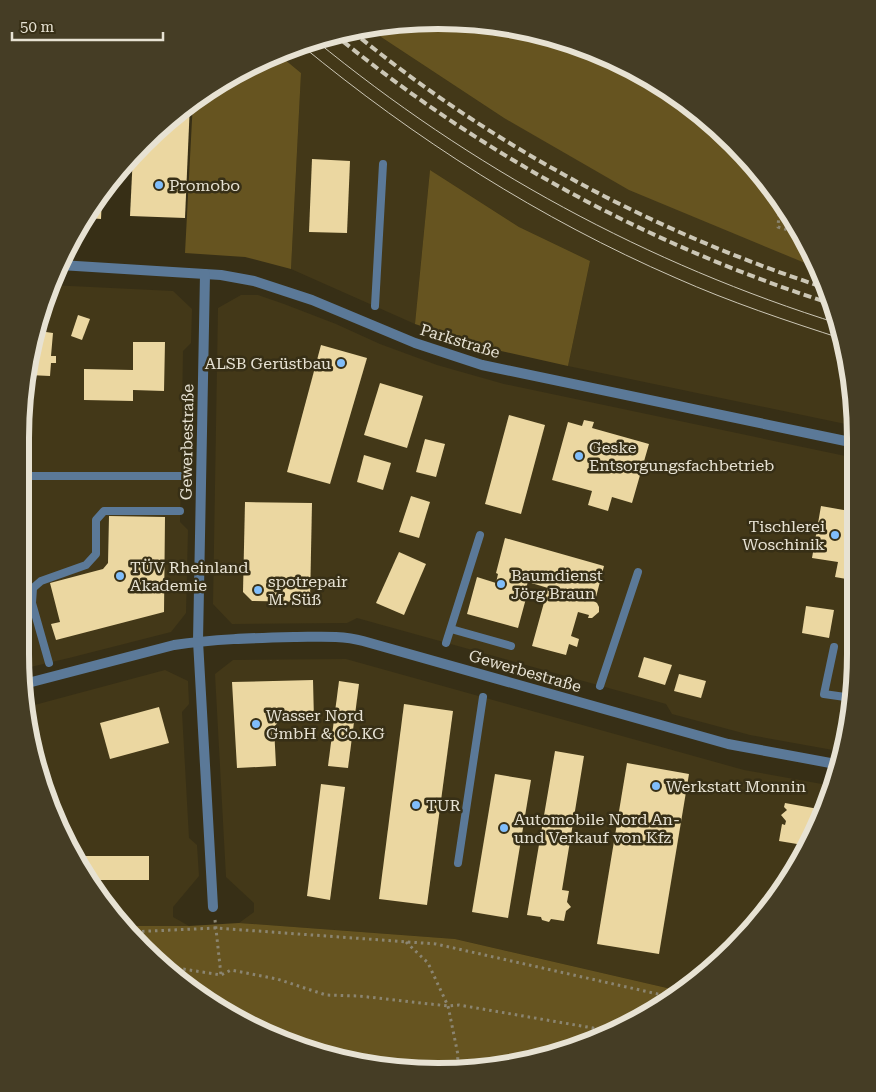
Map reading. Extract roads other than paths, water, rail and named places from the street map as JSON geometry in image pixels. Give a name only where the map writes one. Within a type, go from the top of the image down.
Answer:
[{"type":"street","name":"Parkstraße","points":[[67,265],[205,274],[268,284],[312,300],[415,343],[482,365],[847,441]]},
{"type":"street","name":"Gewerbestraße","points":[[205,274],[198,641],[213,907]]},
{"type":"street","name":"Gewerbestraße","points":[[30,682],[158,649],[198,641],[327,637],[358,639],[728,744],[832,763]]},
{"type":"lane","points":[[375,306],[383,164]]},
{"type":"lane","points":[[29,476],[181,476]]},
{"type":"lane","points":[[49,663],[32,604],[34,588],[41,581],[86,565],[96,554],[96,520],[104,511],[180,511]]},
{"type":"lane","points":[[446,643],[480,535]]},
{"type":"lane","points":[[600,686],[638,572]]},
{"type":"lane","points":[[450,629],[511,646]]},
{"type":"lane","points":[[834,647],[824,694],[845,697]]},
{"type":"lane","points":[[458,863],[483,697]]},
{"type":"tram line","points":[[322,46],[374,86],[436,130],[564,208],[630,242],[698,272],[768,300],[830,321]]},
{"type":"tram line","points":[[307,50],[389,113],[480,175],[576,230],[696,287],[759,311],[834,336]]},
{"type":"railway","points":[[359,37],[405,73],[460,112],[577,182],[637,213],[699,241],[818,285]]},
{"type":"railway","points":[[342,41],[390,78],[448,119],[570,193],[698,254],[765,281],[824,301]]},
{"type":"place","name":"Promobo","points":[[159,185]]},
{"type":"place","name":"ALSB Gerüstbau","points":[[341,363]]},
{"type":"place","name":"Geske Entsorgungsfachbetrieb","points":[[579,456]]},
{"type":"place","name":"Tischlerei Woschinik","points":[[835,535]]},
{"type":"place","name":"TÜV Rheinland Akademie","points":[[120,576]]},
{"type":"place","name":"Baumdienst Jörg Braun","points":[[501,584]]},
{"type":"place","name":"spotrepair M. Süß","points":[[258,590]]},
{"type":"place","name":"Wasser Nord GmbH & Co.KG","points":[[256,724]]},
{"type":"place","name":"Werkstatt Monnin","points":[[656,786]]},
{"type":"place","name":"TUR","points":[[416,805]]},
{"type":"place","name":"Automobile Nord An- und Verkauf von Kfz","points":[[504,828]]}]
